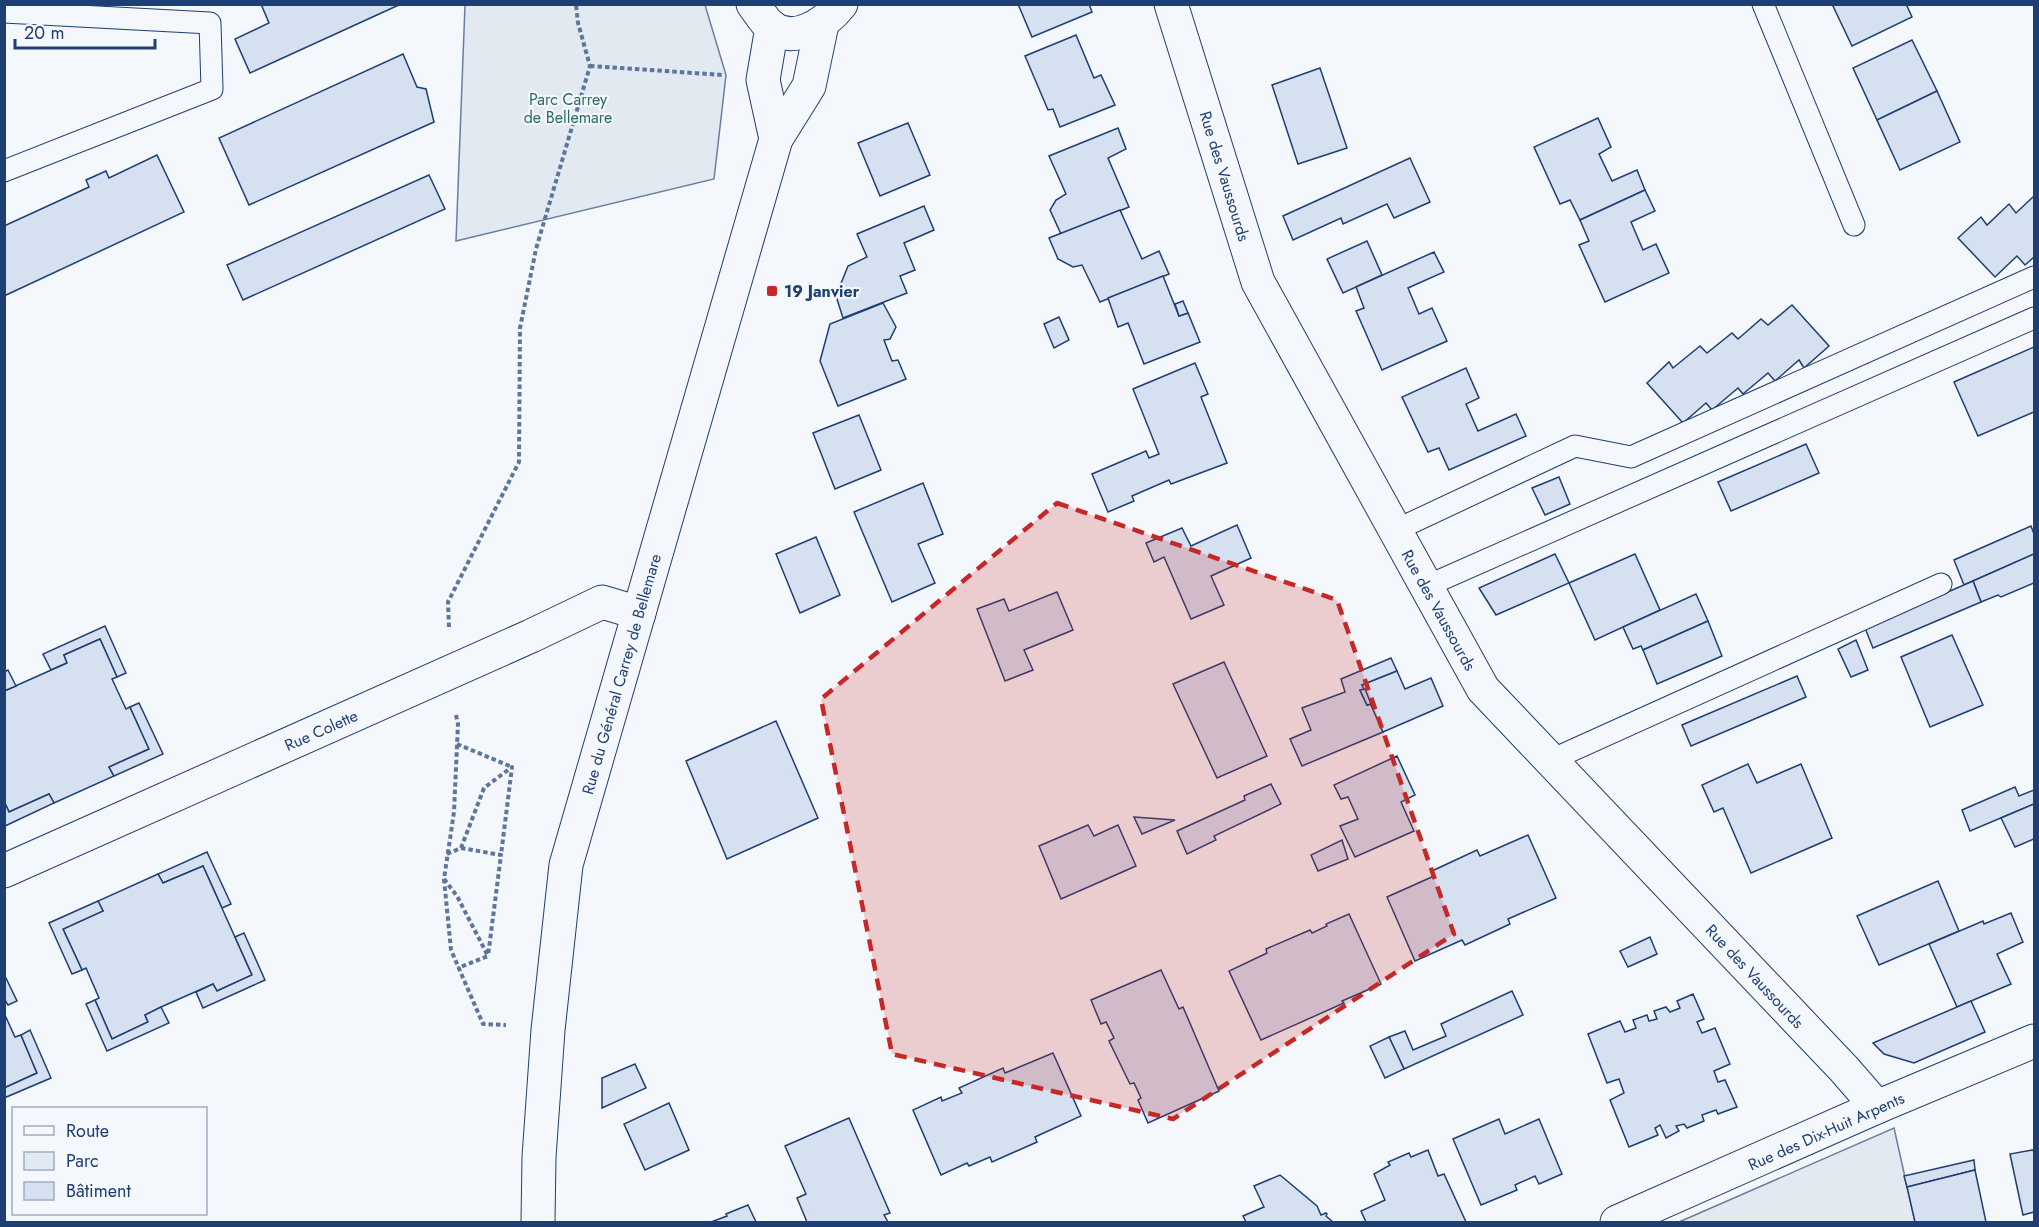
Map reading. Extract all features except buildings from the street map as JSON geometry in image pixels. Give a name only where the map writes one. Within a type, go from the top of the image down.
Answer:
[{"type":"street","name":"Rue des Vaussourds","points":[[1172,4],[1258,282],[1483,689],[1844,1069],[1877,1107]]},
{"type":"street","points":[[763,16],[786,33],[806,31],[832,14]]},
{"type":"street","name":"Rue du Général Carrey de Bellemare","points":[[538,1222],[539,1157],[548,1030],[566,865],[776,139],[809,86],[832,14]]},
{"type":"street","name":"Rue du Général Carrey de Bellemare","points":[[763,16],[764,80],[776,139]]},
{"type":"street","name":"Rue Colette","points":[[4,871],[602,602],[639,613]]},
{"type":"street","name":"Rue des Dix-Huit Arpents","points":[[1617,1222],[1877,1107],[2034,1041]]},
{"type":"lane","points":[[1763,4],[1854,225]]},
{"type":"lane","points":[[4,12],[210,23],[212,89],[4,171]]},
{"type":"lane","points":[[1396,530],[1575,446],[1631,457],[2034,277]]},
{"type":"lane","points":[[1427,586],[2034,318]]},
{"type":"lane","points":[[1551,760],[1941,584]]},
{"type":"path","points":[[548,1030],[505,1024],[483,1024],[451,950],[444,879],[454,812],[458,724],[450,672],[448,602],[519,462],[520,328],[536,249],[590,66],[578,23],[576,4]]},
{"type":"path","points":[[590,66],[726,75]]},
{"type":"path","points":[[457,744],[513,767]]},
{"type":"path","points":[[461,848],[484,788],[513,767]]},
{"type":"path","points":[[488,956],[513,767]]},
{"type":"path","points":[[447,854],[461,848],[501,855]]},
{"type":"path","points":[[444,879],[457,896],[488,956]]},
{"type":"path","points":[[458,968],[488,956]]},
{"type":"highlighted area","points":[[1057,503],[1337,600],[1454,934],[1173,1119],[892,1054],[821,699]]},
{"type":"green space","name":"Parc Carrey de Bellemare","points":[[465,5],[705,5],[726,75],[714,179],[456,241]]},
{"type":"green space","points":[[1894,1128],[1915,1222],[1679,1222]]},
{"type":"place","name":"19 Janvier","points":[[772,291]]}]
